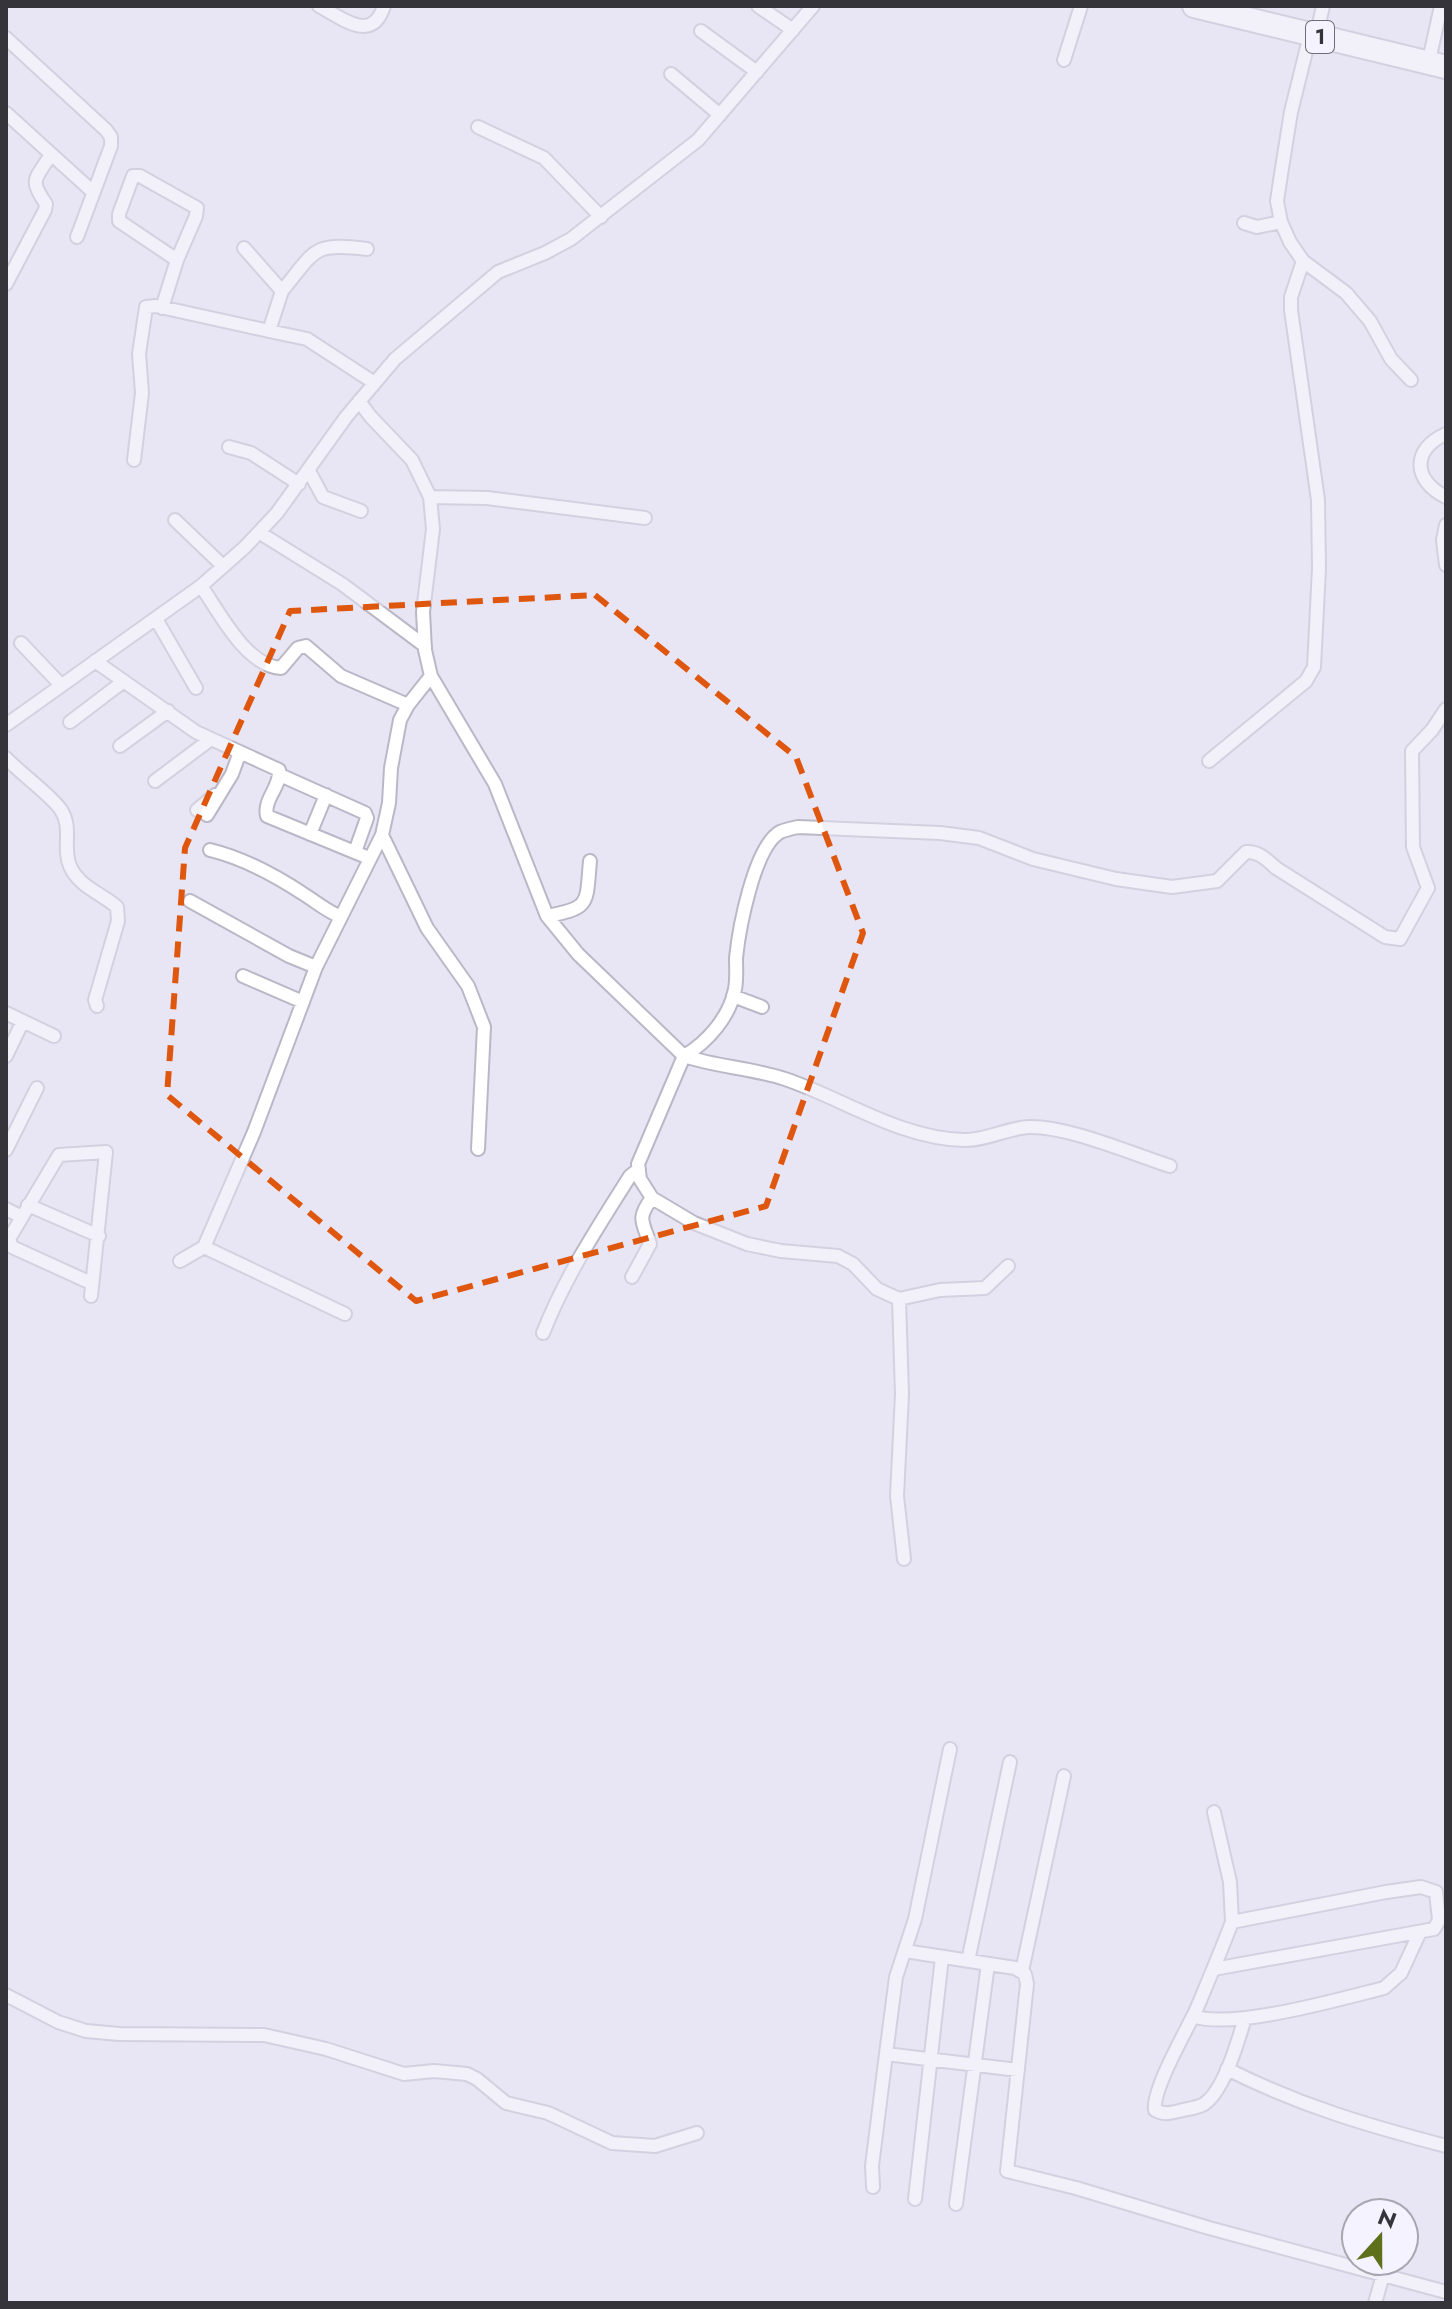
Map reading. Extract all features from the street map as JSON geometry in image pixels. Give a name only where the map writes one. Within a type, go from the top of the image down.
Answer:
[{"type":"highway","name":"1","points":[[1194,6],[1441,60]]},
{"type":"highway","name":"1","points":[[1221,6],[1315,34]]},
{"type":"street","points":[[319,6],[358,27],[371,25],[380,17],[384,6]]},
{"type":"street","points":[[758,6],[793,30]]},
{"type":"street","points":[[6,725],[201,586],[260,533],[373,382],[417,339],[498,272],[545,253],[601,217],[698,140],[813,6]]},
{"type":"street","points":[[1064,60],[1081,6]]},
{"type":"street","points":[[1209,761],[1306,681],[1314,667],[1319,568],[1318,500],[1291,310],[1291,297],[1300,269],[1281,222],[1277,201],[1291,112],[1323,6]]},
{"type":"street","points":[[1441,6],[1441,60]]},
{"type":"street","points":[[701,31],[757,72]]},
{"type":"street","points":[[6,38],[111,137],[111,146],[77,237]]},
{"type":"street","points":[[671,74],[720,115]]},
{"type":"street","points":[[6,113],[93,192]]},
{"type":"street","points":[[478,127],[544,158],[601,217]]},
{"type":"street","points":[[6,284],[45,210],[46,204],[34,185],[51,154]]},
{"type":"street","points":[[162,308],[197,208],[140,176],[133,176],[119,221],[177,260]]},
{"type":"street","points":[[1244,223],[1257,227],[1281,222]]},
{"type":"street","points":[[269,331],[282,291],[321,248],[331,245],[367,249]]},
{"type":"street","points":[[244,248],[282,291]]},
{"type":"street","points":[[1300,269],[1346,293],[1370,321],[1391,359],[1411,380]]},
{"type":"street","points":[[134,460],[142,393],[139,354],[146,307],[307,339],[373,382]]},
{"type":"street","points":[[359,401],[412,460],[430,497],[433,529],[423,612],[431,676],[495,784],[547,916],[578,954],[684,1056],[706,1063],[767,1073],[847,1107],[929,1134],[965,1141],[1030,1127],[1069,1134],[1170,1166]]},
{"type":"street","points":[[1446,434],[1431,440],[1424,447],[1422,477],[1426,485],[1446,497]]},
{"type":"street","points":[[229,447],[251,453],[299,484]]},
{"type":"street","points":[[309,471],[323,497],[361,511]]},
{"type":"street","points":[[430,497],[487,498],[645,518]]},
{"type":"street","points":[[175,520],[223,566]]},
{"type":"street","points":[[1446,525],[1443,540],[1446,565]]},
{"type":"street","points":[[260,533],[342,584],[425,646]]},
{"type":"street","points":[[201,586],[249,654],[262,664],[281,668],[298,648],[306,646],[341,676],[408,705]]},
{"type":"street","points":[[156,619],[196,688]]},
{"type":"street","points":[[21,643],[61,685]]},
{"type":"street","points":[[95,661],[196,732],[279,770],[280,775],[265,806],[267,816],[369,858]]},
{"type":"street","points":[[180,1261],[204,1247],[254,1132],[316,967],[382,835],[400,720],[431,676]]},
{"type":"street","points":[[70,722],[124,681]]},
{"type":"street","points":[[1008,1266],[988,1287],[917,1293],[899,1299],[877,1289],[853,1264],[838,1256],[781,1251],[747,1244],[694,1223],[652,1198],[640,1179],[639,1169],[645,1146],[684,1056],[696,1049],[717,1028],[733,996],[744,910],[761,856],[779,833],[798,827],[940,833],[979,838],[1033,859],[1088,873],[1172,887],[1217,881],[1246,852],[1251,852],[1265,857],[1276,868],[1385,937],[1400,939],[1428,888],[1413,847],[1412,751],[1446,709]]},
{"type":"street","points":[[120,746],[168,711]]},
{"type":"street","points":[[155,781],[211,739]]},
{"type":"street","points":[[202,812],[224,788],[240,752]]},
{"type":"street","points":[[6,758],[61,810],[69,837],[67,856],[74,874],[87,888],[117,907],[118,921],[95,1000],[97,1006]]},
{"type":"street","points":[[280,775],[365,813],[367,818],[355,852]]},
{"type":"street","points":[[310,834],[326,795]]},
{"type":"street","points":[[382,835],[427,928],[468,986],[484,1027],[478,1149]]},
{"type":"street","points":[[210,850],[245,860],[339,916]]},
{"type":"street","points":[[547,916],[576,910],[581,906],[590,861]]},
{"type":"street","points":[[190,901],[289,956],[316,967]]},
{"type":"street","points":[[243,976],[303,1002]]},
{"type":"street","points":[[733,996],[762,1007]]},
{"type":"street","points":[[6,1013],[54,1036]]},
{"type":"street","points":[[6,1056],[23,1021]]},
{"type":"street","points":[[6,1150],[37,1088]]},
{"type":"street","points":[[105,1151],[107,1154],[99,1236],[91,1290],[10,1246],[9,1239],[59,1155],[105,1151]]},
{"type":"street","points":[[543,1333],[558,1293],[584,1248],[630,1176],[639,1169]]},
{"type":"street","points":[[632,1277],[650,1244],[640,1222],[652,1198]]},
{"type":"street","points":[[6,1209],[25,1211],[99,1236]]},
{"type":"street","points":[[204,1247],[345,1314]]},
{"type":"street","points":[[899,1299],[902,1394],[897,1496],[904,1559]]},
{"type":"street","points":[[873,2187],[873,2151],[890,2003],[915,1919],[950,1749]]},
{"type":"street","points":[[968,1961],[1010,1762]]},
{"type":"street","points":[[1022,1971],[1064,1776]]},
{"type":"street","points":[[1214,1812],[1230,1882],[1232,1922],[1172,2059],[1155,2102],[1155,2110],[1166,2114],[1204,2104],[1215,2092],[1227,2069],[1245,2018]]},
{"type":"street","points":[[1214,1969],[1436,1928],[1439,1922],[1438,1896],[1428,1888],[1386,1892],[1232,1922]]},
{"type":"street","points":[[1193,2016],[1212,2021],[1245,2018],[1384,1988],[1401,1973],[1420,1932]]},
{"type":"street","points":[[905,1951],[988,1964],[1025,1974],[1027,1984],[1007,2171],[1340,2263]]},
{"type":"street","points":[[915,2199],[942,1957]]},
{"type":"street","points":[[956,2204],[988,1964]]},
{"type":"street","points":[[6,1995],[58,2022],[86,2031],[264,2035],[326,2049],[404,2074],[434,2071],[467,2074],[506,2103],[548,2113],[612,2143],[655,2146],[697,2133]]},
{"type":"street","points":[[886,2054],[1018,2070]]},
{"type":"street","points":[[1227,2069],[1330,2114],[1446,2146]]},
{"type":"street","points":[[1375,2303],[1382,2277]]},
{"type":"street","points":[[1390,2277],[1446,2292]]},
{"type":"highlighted area","points":[[595,595],[796,757],[863,933],[766,1206],[416,1301],[167,1095],[185,848],[290,611]]}]
